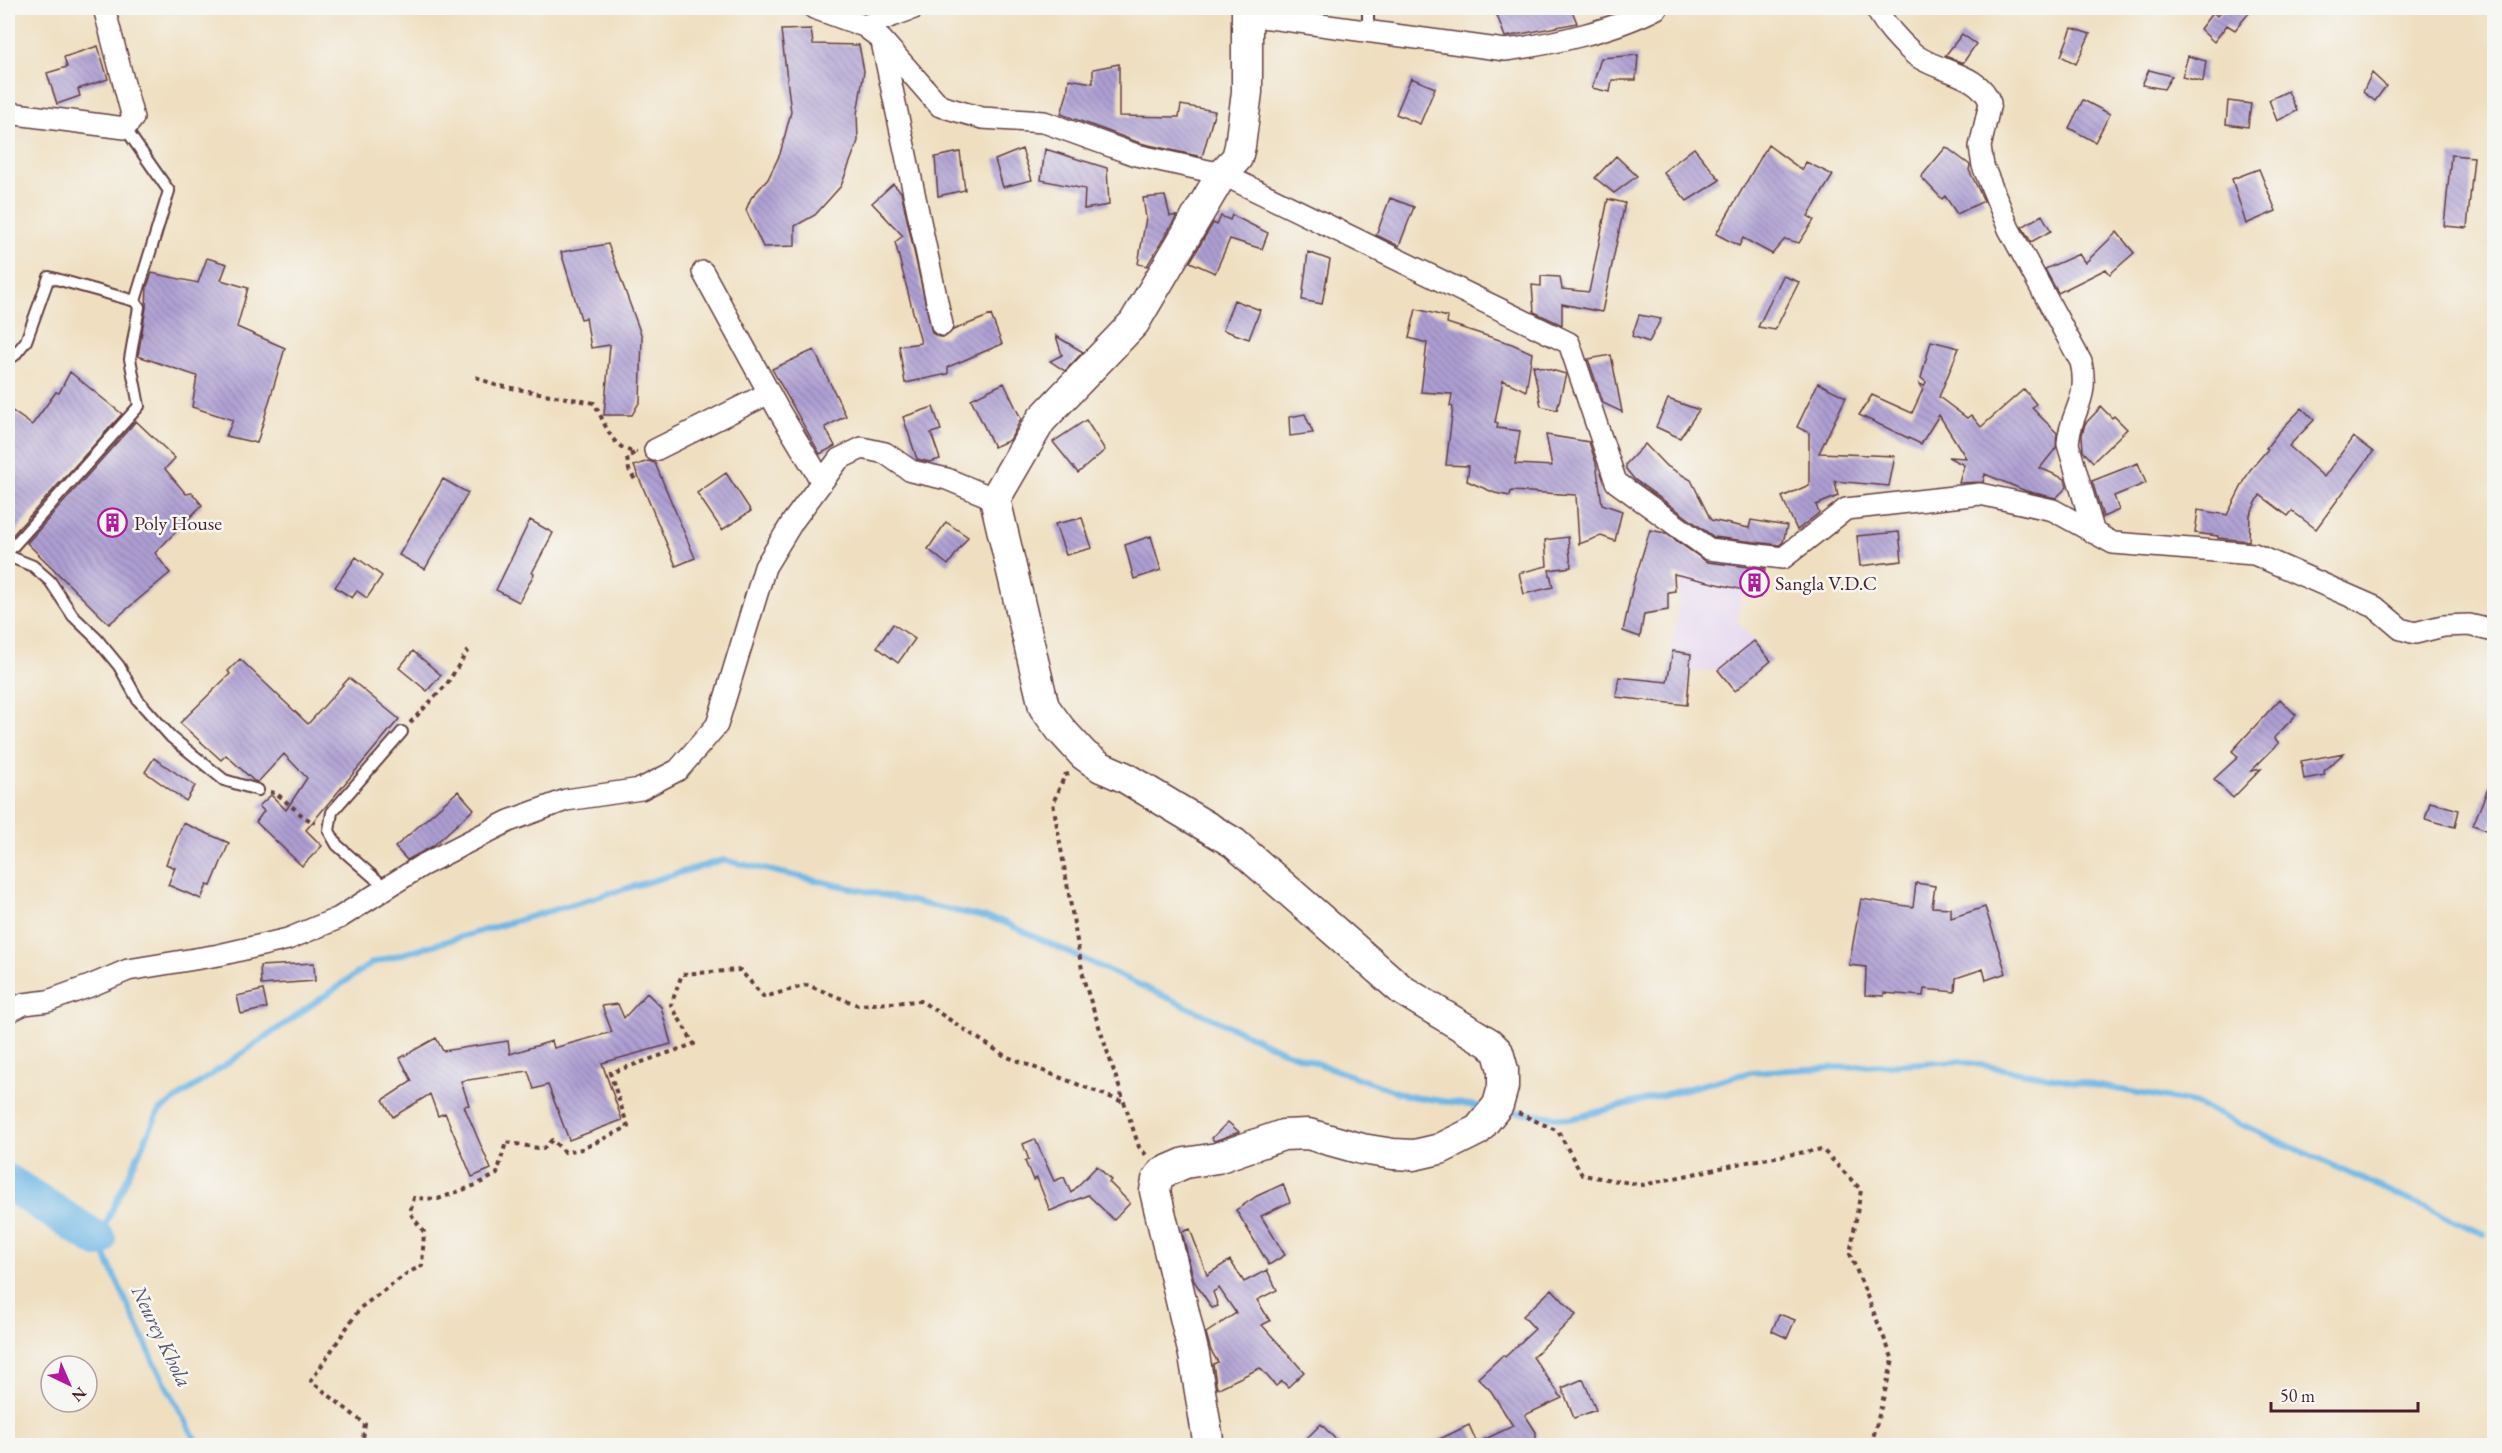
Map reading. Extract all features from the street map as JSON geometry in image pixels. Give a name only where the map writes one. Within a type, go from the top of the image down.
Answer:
[{"type":"street","points":[[8,113],[125,128],[133,118],[104,8]]},
{"type":"street","points":[[814,8],[873,32],[940,106],[982,118],[1044,122],[1136,155],[1222,174],[1569,343],[1616,482],[1709,549],[1783,558],[1846,509],[1980,494],[2053,510],[2113,543],[2254,554],[2374,607],[2401,629],[2415,633],[2443,626],[2469,625],[2494,631]]},
{"type":"street","points":[[873,32],[914,8]]},
{"type":"street","points":[[1209,1446],[1194,1355],[1155,1191],[1157,1180],[1162,1173],[1185,1163],[1217,1158],[1283,1135],[1308,1134],[1362,1149],[1414,1155],[1440,1149],[1478,1130],[1498,1105],[1503,1087],[1503,1070],[1498,1052],[1489,1044],[1402,990],[1234,843],[1124,777],[1101,767],[1076,746],[1044,707],[995,499],[1041,420],[1134,323],[1222,174],[1237,158],[1247,92],[1247,11],[1505,50],[1552,42],[1639,17],[1657,8]]},
{"type":"street","points":[[1876,8],[1881,18],[1914,55],[1969,81],[1988,96],[1990,103],[1980,147],[1983,166],[2009,229],[2081,362],[2085,378],[2083,396],[2069,433],[2068,444],[2094,533]]},
{"type":"street","points":[[873,32],[942,325]]},
{"type":"street","points":[[703,272],[769,393],[822,482]]},
{"type":"street","points":[[655,450],[769,393]]},
{"type":"street","points":[[8,1012],[24,1004],[48,1000],[128,970],[219,955],[288,939],[339,918],[421,866],[509,821],[566,800],[640,789],[678,770],[717,725],[765,567],[793,521],[839,459],[862,448],[885,453],[911,471],[947,479],[995,499]]},
{"type":"lane","points":[[1368,8],[1368,31]]},
{"type":"lane","points":[[125,128],[169,191],[135,301]]},
{"type":"lane","points":[[14,356],[26,341],[49,277],[135,301],[139,307],[130,359],[139,406],[8,554],[33,566],[50,581],[73,616],[96,638],[119,666],[138,700],[171,736],[224,780],[258,790]]},
{"type":"lane","points":[[386,888],[337,845],[329,831],[333,812],[402,732]]},
{"type":"path","points":[[476,377],[495,385],[594,404],[606,432],[618,444],[634,453]]},
{"type":"path","points":[[637,483],[629,470],[627,458],[634,453],[655,450]]},
{"type":"path","points":[[402,732],[447,684],[468,650]]},
{"type":"path","points":[[1101,767],[1065,775],[1053,803],[1084,981],[1139,1147],[1162,1173]]},
{"type":"path","points":[[258,790],[276,793],[304,817],[329,831]]},
{"type":"path","points":[[362,1446],[365,1424],[311,1381],[360,1308],[409,1272],[422,1266],[424,1232],[410,1213],[414,1198],[438,1198],[476,1185],[497,1174],[506,1143],[543,1149],[552,1140],[565,1152],[582,1149],[628,1127],[610,1073],[694,1044],[671,1005],[682,974],[740,970],[764,997],[807,985],[858,1005],[921,1001],[1005,1056],[1123,1102]]},
{"type":"path","points":[[1498,1105],[1558,1131],[1582,1175],[1643,1185],[1752,1161],[1822,1149],[1861,1190],[1850,1254],[1893,1360],[1871,1446]]},
{"type":"shaded area","points":[[1688,552],[1748,565],[1737,621],[1771,661],[1735,691],[1718,670],[1674,674],[1670,664],[1682,576]]},
{"type":"building","points":[[1539,8],[1571,8],[1577,23],[1505,37],[1497,15]]},
{"type":"building","points":[[2224,8],[2253,8],[2235,30],[2227,25],[2214,42],[2200,29],[2213,12],[2217,16]]},
{"type":"building","points":[[2072,28],[2090,34],[2076,64],[2061,56]]},
{"type":"building","points":[[811,29],[813,44],[859,45],[864,71],[857,114],[858,141],[841,186],[815,215],[795,226],[795,246],[763,247],[746,210],[751,198],[768,179],[780,154],[791,112],[781,30]]},
{"type":"building","points":[[1962,34],[1976,44],[1963,63],[1945,56]]},
{"type":"building","points":[[98,46],[108,79],[78,89],[80,96],[57,104],[47,73],[67,67],[64,57]]},
{"type":"building","points":[[1638,55],[1636,80],[1612,80],[1610,92],[1592,88],[1601,58]]},
{"type":"building","points":[[2188,56],[2206,61],[2203,82],[2182,77]]},
{"type":"building","points":[[1119,64],[1119,116],[1179,117],[1181,105],[1215,111],[1202,157],[1140,143],[1061,114],[1069,79],[1093,83],[1093,69]]},
{"type":"building","points":[[2149,70],[2172,76],[2164,89],[2142,85]]},
{"type":"building","points":[[2372,73],[2386,86],[2375,101],[2363,92]]},
{"type":"building","points":[[1411,78],[1435,88],[1420,124],[1396,114]]},
{"type":"building","points":[[2288,91],[2297,111],[2277,121],[2269,100]]},
{"type":"building","points":[[2083,100],[2110,114],[2095,142],[2069,128]]},
{"type":"building","points":[[2228,101],[2251,104],[2248,127],[2226,124]]},
{"type":"building","points":[[1768,145],[1802,170],[1806,162],[1833,175],[1808,216],[1814,220],[1799,243],[1785,239],[1772,254],[1743,238],[1739,246],[1716,234]]},
{"type":"building","points":[[1946,147],[1970,165],[1969,170],[1984,201],[1957,214],[1945,196],[1942,199],[1921,177]]},
{"type":"building","points":[[1694,148],[1720,180],[1687,201],[1663,172]]},
{"type":"building","points":[[1022,149],[1032,180],[1003,187],[995,160]]},
{"type":"building","points":[[1045,149],[1107,168],[1109,205],[1084,209],[1085,189],[1041,180]]},
{"type":"building","points":[[960,152],[965,190],[938,196],[935,157]]},
{"type":"building","points":[[2451,155],[2474,157],[2467,228],[2444,226]]},
{"type":"building","points":[[1616,156],[1637,176],[1614,193],[1595,178]]},
{"type":"building","points":[[2259,169],[2276,211],[2246,224],[2232,179]]},
{"type":"building","points":[[893,184],[901,192],[932,333],[945,337],[953,330],[991,315],[1002,344],[948,367],[948,374],[905,383],[899,346],[921,343],[895,242],[903,236],[872,203]]},
{"type":"building","points":[[1165,196],[1170,216],[1177,216],[1147,266],[1138,264],[1146,218],[1143,198]]},
{"type":"building","points":[[1390,198],[1414,207],[1399,246],[1376,235]]},
{"type":"building","points":[[1608,199],[1625,203],[1602,312],[1562,304],[1562,325],[1534,312],[1532,285],[1541,286],[1541,276],[1560,277],[1562,289],[1589,292]]},
{"type":"building","points":[[1232,215],[1268,233],[1262,249],[1230,239],[1215,273],[1190,262],[1213,223],[1217,225],[1221,216],[1230,220]]},
{"type":"building","points":[[2042,215],[2051,231],[2031,242],[2022,227]]},
{"type":"building","points":[[2117,232],[2134,253],[2110,274],[2106,269],[2058,293],[2045,269],[2079,254],[2085,263]]},
{"type":"building","points":[[608,244],[642,337],[640,401],[632,415],[604,415],[610,345],[591,348],[586,318],[581,319],[561,252]]},
{"type":"building","points":[[1308,252],[1330,260],[1322,304],[1302,300]]},
{"type":"building","points":[[207,258],[227,264],[221,280],[248,288],[237,327],[285,348],[257,443],[226,436],[233,420],[192,407],[197,376],[138,356],[146,308],[147,286],[152,273],[198,283]]},
{"type":"building","points":[[1783,276],[1799,282],[1775,330],[1758,327]]},
{"type":"building","points":[[1234,300],[1260,310],[1249,339],[1223,330]]},
{"type":"building","points":[[1416,309],[1448,317],[1447,323],[1512,344],[1532,353],[1526,391],[1503,380],[1495,422],[1498,423],[1497,428],[1520,431],[1515,464],[1552,466],[1546,435],[1589,442],[1596,463],[1602,504],[1622,511],[1615,541],[1601,536],[1579,544],[1576,495],[1511,491],[1510,496],[1495,493],[1467,481],[1469,466],[1446,465],[1453,407],[1450,406],[1452,394],[1421,392],[1427,343],[1409,338]]},
{"type":"building","points":[[1639,315],[1661,319],[1649,342],[1632,336]]},
{"type":"building","points":[[1056,336],[1083,352],[1065,371],[1050,361],[1062,355]]},
{"type":"building","points":[[1931,341],[1959,348],[1939,397],[1967,418],[1971,415],[1981,427],[2024,389],[2036,404],[2032,408],[2057,433],[2056,448],[2040,468],[2065,479],[2067,487],[2056,498],[2026,491],[1985,474],[1983,482],[1959,483],[1964,465],[1948,457],[1966,458],[1939,415],[1921,444],[1859,415],[1872,395],[1912,413],[1923,389],[1920,384],[1924,386],[1926,382],[1921,378]]},
{"type":"building","points":[[814,350],[846,416],[825,427],[835,446],[820,454],[772,369]]},
{"type":"building","points":[[1611,355],[1622,412],[1603,403],[1588,359]]},
{"type":"building","points":[[1533,365],[1566,374],[1557,410],[1541,406]]},
{"type":"building","points":[[70,372],[122,414],[8,540],[8,408],[32,425],[56,392],[59,393]]},
{"type":"building","points":[[1004,383],[1021,419],[1010,440],[994,447],[971,399]]},
{"type":"building","points":[[1818,383],[1846,397],[1819,453],[1895,456],[1889,486],[1835,481],[1838,496],[1816,505],[1819,513],[1797,530],[1782,497],[1809,485],[1809,433],[1797,427]]},
{"type":"building","points":[[1668,399],[1699,410],[1680,438],[1656,427]]},
{"type":"building","points":[[933,407],[941,430],[931,433],[940,459],[930,462],[917,459],[903,417]]},
{"type":"building","points":[[2101,407],[2127,429],[2093,462],[2083,451],[2082,435],[2085,424]]},
{"type":"building","points":[[2302,408],[2314,420],[2289,446],[2324,477],[2353,437],[2373,452],[2316,529],[2292,511],[2288,516],[2260,495],[2250,515],[2249,541],[2195,533],[2198,510],[2227,515],[2250,470],[2268,449],[2266,448],[2277,434]]},
{"type":"building","points":[[1305,414],[1313,433],[1290,436],[1289,417]]},
{"type":"building","points":[[1086,420],[1105,450],[1078,473],[1053,442]]},
{"type":"building","name":"Poly House","points":[[136,421],[175,458],[165,469],[186,494],[192,493],[202,505],[155,553],[170,573],[109,624],[27,543]]},
{"type":"building","points":[[1645,444],[1665,465],[1691,480],[1711,520],[1749,528],[1751,520],[1787,526],[1783,542],[1779,545],[1714,537],[1634,479],[1626,469],[1626,464]]},
{"type":"building","points":[[648,461],[655,463],[695,558],[676,566],[634,466]]},
{"type":"building","points":[[2138,463],[2146,483],[2114,496],[2119,510],[2103,517],[2092,481]]},
{"type":"building","points":[[726,473],[751,511],[722,530],[697,493]]},
{"type":"building","points":[[443,479],[468,493],[425,569],[399,555]]},
{"type":"building","points":[[1082,518],[1092,548],[1066,555],[1055,524]]},
{"type":"building","points":[[530,520],[553,533],[519,602],[496,590]]},
{"type":"building","points":[[946,522],[968,537],[948,565],[928,549]]},
{"type":"building","points":[[1650,530],[1665,533],[1707,562],[1765,569],[1760,597],[1744,594],[1744,590],[1674,574],[1675,591],[1668,592],[1668,610],[1644,614],[1640,637],[1623,631],[1633,585]]},
{"type":"building","points":[[1899,532],[1902,561],[1860,566],[1857,536]]},
{"type":"building","points":[[1151,536],[1161,570],[1134,579],[1125,545]]},
{"type":"building","points":[[1568,537],[1571,567],[1549,570],[1553,587],[1524,594],[1519,573],[1547,566],[1545,540]]},
{"type":"building","points":[[356,557],[382,576],[367,598],[357,591],[352,598],[335,587]]},
{"type":"building","points":[[893,624],[915,639],[898,663],[877,647]]},
{"type":"building","points":[[1754,641],[1771,661],[1735,691],[1718,670]]},
{"type":"building","points":[[413,651],[441,675],[427,691],[399,668]]},
{"type":"building","points":[[1673,651],[1691,654],[1687,705],[1616,697],[1619,677],[1667,682]]},
{"type":"building","points":[[240,659],[308,724],[349,678],[399,719],[306,830],[322,846],[302,866],[256,822],[264,811],[259,806],[271,795],[286,810],[307,778],[284,754],[258,782],[254,781],[226,755],[221,760],[180,723],[230,674],[228,671]]},
{"type":"building","points":[[2280,699],[2296,715],[2274,738],[2279,743],[2251,771],[2261,769],[2233,798],[2214,779],[2238,757],[2232,751]]},
{"type":"building","points":[[2344,753],[2324,771],[2325,775],[2304,779],[2301,761]]},
{"type":"building","points":[[154,758],[195,786],[186,801],[145,772]]},
{"type":"building","points":[[2494,774],[2494,819],[2489,831],[2473,825]]},
{"type":"building","points":[[458,791],[474,809],[433,846],[407,860],[395,847]]},
{"type":"building","points":[[2430,802],[2459,810],[2455,827],[2425,819]]},
{"type":"building","points":[[183,823],[229,843],[211,886],[207,885],[201,899],[168,885],[175,868],[166,864]]},
{"type":"building","points":[[1916,883],[1935,886],[1932,907],[1951,908],[1951,918],[1985,907],[2006,973],[1986,980],[1983,969],[1956,978],[1955,992],[1924,989],[1923,996],[1884,993],[1884,996],[1865,995],[1866,967],[1849,965],[1861,899],[1913,907]]},
{"type":"building","points":[[314,963],[315,981],[261,985],[260,966]]},
{"type":"building","points":[[263,990],[267,1008],[241,1014],[237,996]]},
{"type":"building","points":[[647,993],[661,1007],[671,1044],[602,1063],[622,1120],[569,1140],[548,1085],[534,1089],[528,1071],[461,1081],[469,1105],[464,1106],[491,1169],[472,1177],[445,1113],[438,1116],[430,1094],[393,1117],[383,1100],[412,1081],[400,1058],[436,1038],[443,1051],[508,1041],[510,1054],[552,1041],[554,1048],[612,1032],[602,1006],[618,1004],[624,1018]]},
{"type":"building","points":[[1228,1122],[1239,1132],[1214,1141],[1212,1138]]},
{"type":"building","points":[[1035,1139],[1054,1181],[1064,1177],[1071,1193],[1097,1166],[1130,1203],[1114,1220],[1088,1195],[1050,1211],[1037,1178],[1033,1180],[1025,1161],[1029,1160],[1023,1144]]},
{"type":"building","points":[[1283,1184],[1290,1202],[1261,1216],[1285,1255],[1269,1265],[1236,1210],[1257,1196]]},
{"type":"building","points":[[1190,1229],[1207,1275],[1230,1260],[1244,1282],[1267,1270],[1277,1290],[1257,1300],[1270,1321],[1262,1325],[1304,1372],[1288,1387],[1282,1381],[1276,1386],[1260,1368],[1217,1389],[1213,1364],[1218,1362],[1211,1351],[1206,1333],[1236,1313],[1219,1288],[1213,1292],[1218,1306],[1212,1308],[1194,1281],[1182,1232]]},
{"type":"building","points":[[1552,1289],[1576,1315],[1533,1357],[1562,1398],[1525,1415],[1536,1432],[1536,1446],[1425,1446],[1469,1425],[1477,1443],[1513,1426],[1491,1391],[1478,1378],[1535,1329],[1523,1316]]},
{"type":"building","points":[[1779,1314],[1795,1320],[1787,1338],[1772,1331]]},
{"type":"building","points":[[1583,1379],[1596,1410],[1574,1418],[1562,1388]]},
{"type":"building","points":[[1321,1424],[1342,1446],[1299,1446]]},
{"type":"waterway","name":"Neurey Khola","points":[[199,1446],[154,1362],[98,1240],[159,1111],[372,963],[723,860],[1001,921],[1283,1051],[1408,1096],[1484,1107]]},
{"type":"waterway","points":[[1503,1110],[1570,1119],[1751,1072],[1959,1061],[2194,1103],[2484,1234]]},
{"type":"waterway","points":[[8,1182],[98,1240]]},
{"type":"place","name":"Poly House","points":[[113,523]]},
{"type":"place","name":"Sangla V.D.C","points":[[1754,583]]}]
